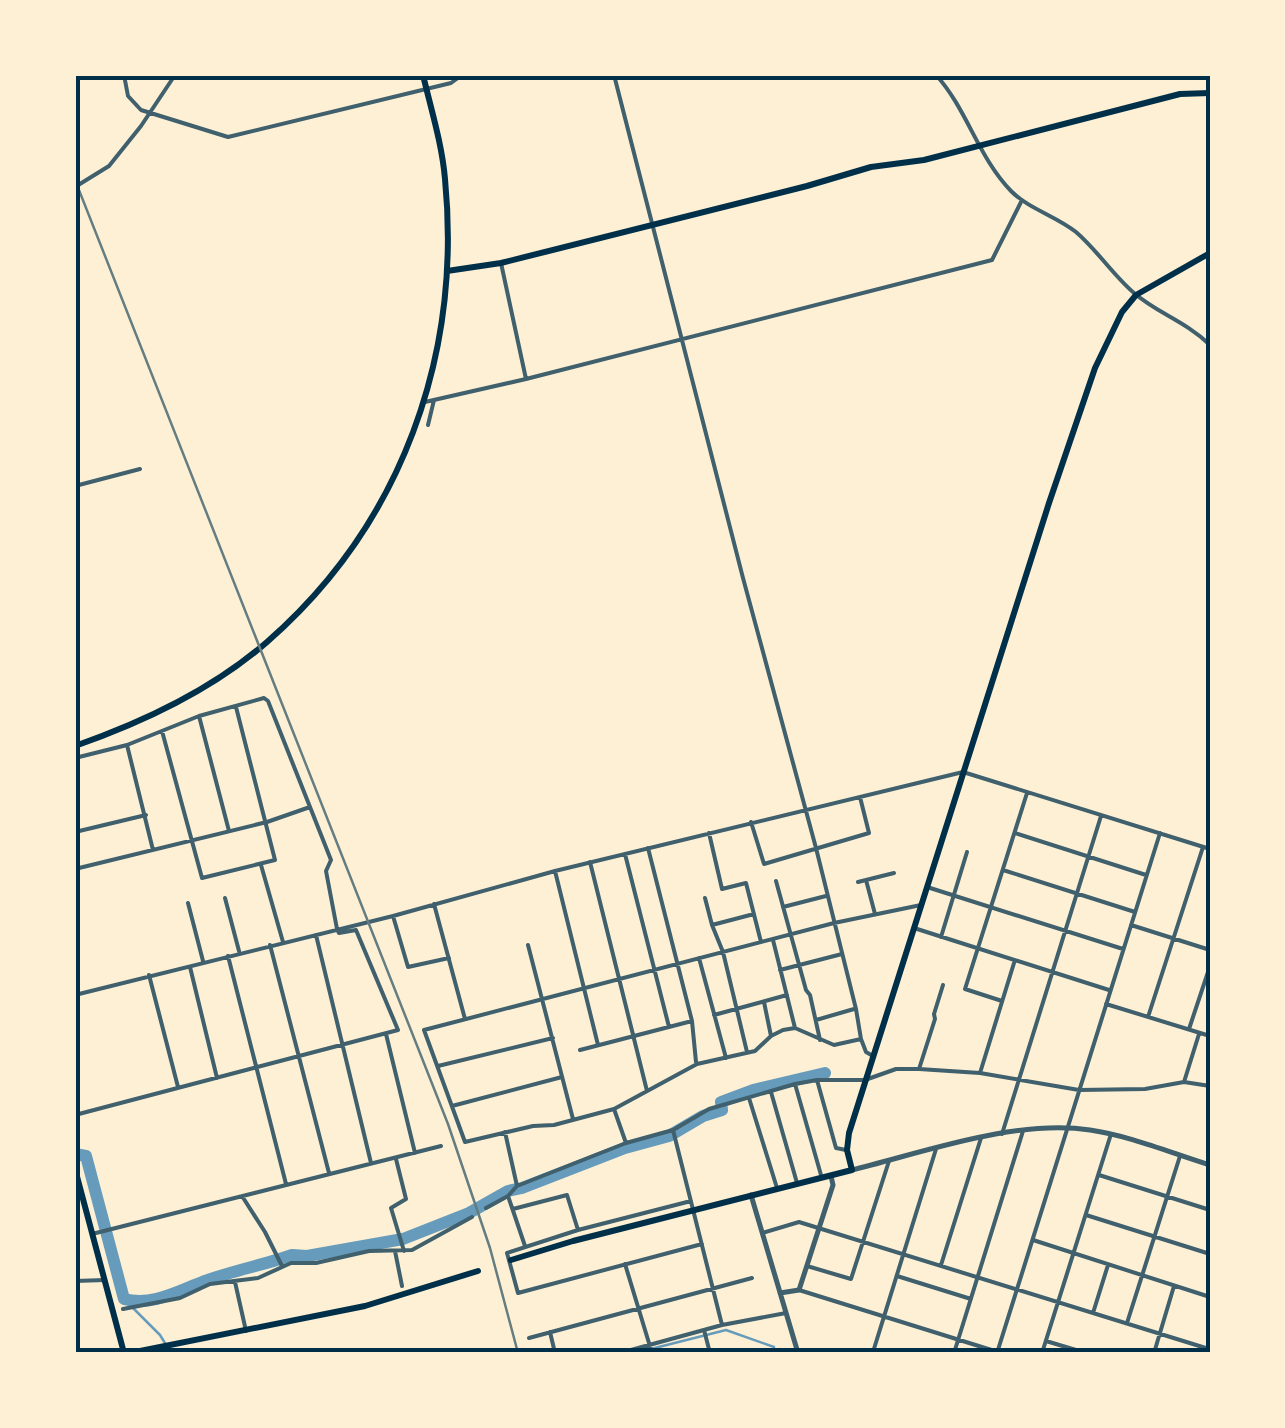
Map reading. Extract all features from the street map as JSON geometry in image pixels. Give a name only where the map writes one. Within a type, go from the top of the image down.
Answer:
[{"type":"main road","points":[[75,746],[163,710],[209,684],[266,643],[324,584],[360,536],[394,478],[430,401],[447,271],[445,177],[423,75]]},
{"type":"main road","points":[[447,271],[500,263],[654,226],[871,167],[924,160],[1180,94],[1210,94]]},
{"type":"main road","points":[[511,1260],[852,1170],[847,1150],[849,1133],[865,1080],[1095,368],[1122,312],[1136,295],[1210,253]]},
{"type":"main road","points":[[75,1169],[127,1353],[365,1306],[478,1271]]},
{"type":"street","points":[[124,75],[128,96],[141,110],[228,137],[451,83],[462,75]]},
{"type":"street","points":[[75,187],[109,166],[150,114],[174,75]]},
{"type":"street","points":[[614,75],[742,578],[816,848],[861,1039],[866,1052],[873,1056]]},
{"type":"street","points":[[936,75],[949,89],[979,146],[1009,189],[1075,231],[1136,295],[1192,328],[1210,345]]},
{"type":"street","points":[[428,425],[430,401],[992,260],[1022,200]]},
{"type":"street","points":[[500,263],[526,379]]},
{"type":"street","points":[[75,486],[140,470]]},
{"type":"street","points":[[75,758],[127,745],[199,716],[264,698],[268,701],[331,860],[326,871],[337,929],[339,933],[356,930],[398,1030],[75,1114]]},
{"type":"street","points":[[162,731],[202,878],[261,865],[275,860],[236,707]]},
{"type":"street","points":[[199,716],[229,830]]},
{"type":"street","points":[[127,745],[153,850]]},
{"type":"street","points":[[75,995],[393,916],[554,871],[963,772],[1210,849]]},
{"type":"street","points":[[1002,1001],[964,990],[1027,793]]},
{"type":"street","points":[[751,822],[764,864],[869,833],[860,795]]},
{"type":"street","points":[[75,869],[310,808]]},
{"type":"street","points":[[75,832],[146,815]]},
{"type":"street","points":[[1002,1134],[1102,816]]},
{"type":"street","points":[[709,833],[722,888],[746,883],[762,942]]},
{"type":"street","points":[[1014,833],[1146,875]]},
{"type":"street","points":[[780,1293],[799,1290],[998,1352],[1160,834]]},
{"type":"street","points":[[1148,1017],[1203,847]]},
{"type":"street","points":[[648,848],[692,1021],[697,1064]]},
{"type":"street","points":[[942,937],[968,852]]},
{"type":"street","points":[[625,854],[669,1027]]},
{"type":"street","points":[[590,862],[647,1092]]},
{"type":"street","points":[[261,865],[283,942]]},
{"type":"street","points":[[1003,870],[1135,912]]},
{"type":"street","points":[[554,871],[598,1045]]},
{"type":"street","points":[[858,882],[894,873]]},
{"type":"street","points":[[866,880],[875,914]]},
{"type":"street","points":[[776,881],[820,1040]]},
{"type":"street","points":[[928,887],[1124,949]]},
{"type":"street","points":[[783,907],[826,896]]},
{"type":"street","points":[[226,898],[239,953]]},
{"type":"street","points":[[705,898],[724,952],[748,1053]]},
{"type":"street","points":[[188,902],[204,963]]},
{"type":"street","points":[[434,904],[465,1019]]},
{"type":"street","points":[[861,1039],[834,1045],[795,1028],[771,1036],[755,1051],[697,1064],[614,1110],[465,1142],[424,1030],[790,934],[921,905]]},
{"type":"street","points":[[712,925],[754,914]]},
{"type":"street","points":[[393,916],[408,967],[449,958]]},
{"type":"street","points":[[1131,925],[1210,950]]},
{"type":"street","points":[[914,928],[1110,991]]},
{"type":"street","points":[[316,935],[372,1164]]},
{"type":"street","points":[[772,939],[795,1028]]},
{"type":"street","points":[[528,945],[573,1121]]},
{"type":"street","points":[[270,946],[330,1175]]},
{"type":"street","points":[[780,970],[842,954]]},
{"type":"street","points":[[228,956],[286,1186]]},
{"type":"street","points":[[699,958],[726,1058]]},
{"type":"street","points":[[980,1074],[1015,961]]},
{"type":"street","points":[[1189,1029],[1210,966]]},
{"type":"street","points":[[190,967],[217,1078]]},
{"type":"street","points":[[149,975],[178,1088]]},
{"type":"street","points":[[918,1069],[943,985]]},
{"type":"street","points":[[714,1015],[787,995]]},
{"type":"street","points":[[764,1002],[771,1036]]},
{"type":"street","points":[[1106,1004],[1210,1036]]},
{"type":"street","points":[[816,1020],[856,1009]]},
{"type":"street","points":[[580,1050],[692,1021]]},
{"type":"street","points":[[1184,1082],[1199,1032]]},
{"type":"street","points":[[386,1034],[415,1153]]},
{"type":"street","points":[[438,1066],[553,1038]]},
{"type":"street","points":[[486,1208],[517,1186],[626,1143],[672,1130],[709,1109],[817,1080],[865,1080],[896,1069],[918,1069],[1019,1079],[1079,1090],[1145,1089],[1184,1082],[1210,1086]]},
{"type":"street","points":[[452,1106],[562,1077]]},
{"type":"street","points":[[817,1080],[836,1148],[847,1150]]},
{"type":"street","points":[[796,1084],[822,1178]]},
{"type":"street","points":[[771,1092],[798,1183]]},
{"type":"street","points":[[749,1098],[777,1188]]},
{"type":"street","points":[[614,1110],[626,1143]]},
{"type":"street","points":[[852,1170],[981,1138],[1067,1128],[1111,1134],[1210,1165]]},
{"type":"street","points":[[672,1130],[722,1325]]},
{"type":"street","points":[[954,1353],[1023,1131]]},
{"type":"street","points":[[505,1132],[517,1186]]},
{"type":"street","points":[[1042,1353],[1111,1134]]},
{"type":"street","points":[[941,1266],[981,1138]]},
{"type":"street","points":[[92,1234],[441,1146]]},
{"type":"street","points":[[875,1353],[936,1149]]},
{"type":"street","points":[[1127,1324],[1180,1156]]},
{"type":"street","points":[[396,1159],[406,1199],[391,1208],[404,1251]]},
{"type":"street","points":[[808,1266],[852,1280],[890,1160]]},
{"type":"street","points":[[1099,1175],[1210,1210]]},
{"type":"street","points":[[799,1290],[834,1185],[831,1176]]},
{"type":"street","points":[[513,1209],[568,1194],[578,1230]]},
{"type":"street","points":[[751,1195],[798,1353]]},
{"type":"street","points":[[242,1196],[282,1266]]},
{"type":"street","points":[[508,1196],[525,1246]]},
{"type":"street","points":[[691,1202],[507,1252],[518,1293],[702,1244]]},
{"type":"street","points":[[1086,1215],[1210,1254]]},
{"type":"street","points":[[122,1309],[180,1298],[210,1284],[258,1278],[291,1263],[316,1263],[369,1251],[412,1250],[472,1217]]},
{"type":"street","points":[[762,1233],[798,1222],[1209,1350]]},
{"type":"street","points":[[1033,1240],[1210,1297]]},
{"type":"street","points":[[395,1252],[402,1286]]},
{"type":"street","points":[[1092,1312],[1109,1263]]},
{"type":"street","points":[[625,1264],[652,1353]]},
{"type":"street","points":[[897,1276],[972,1299]]},
{"type":"street","points":[[529,1338],[752,1278]]},
{"type":"street","points":[[75,1281],[105,1280]]},
{"type":"street","points":[[236,1282],[246,1331]]},
{"type":"street","points":[[1154,1353],[1174,1285]]},
{"type":"street","points":[[620,1353],[722,1325],[786,1313]]},
{"type":"street","points":[[704,1330],[710,1353]]},
{"type":"street","points":[[550,1332],[555,1353]]},
{"type":"street","points":[[1046,1341],[1086,1353]]},
{"type":"waterway","points":[[75,1154],[86,1156],[124,1299],[146,1301],[292,1255],[307,1256],[403,1239],[469,1213],[508,1191],[669,1136],[722,1110],[721,1102],[825,1073]]},
{"type":"waterway","points":[[124,1299],[160,1335],[171,1353]]},
{"type":"waterway","points":[[635,1353],[726,1330],[774,1347]]},
{"type":"railway","points":[[75,180],[448,1124],[490,1248],[518,1353]]}]
